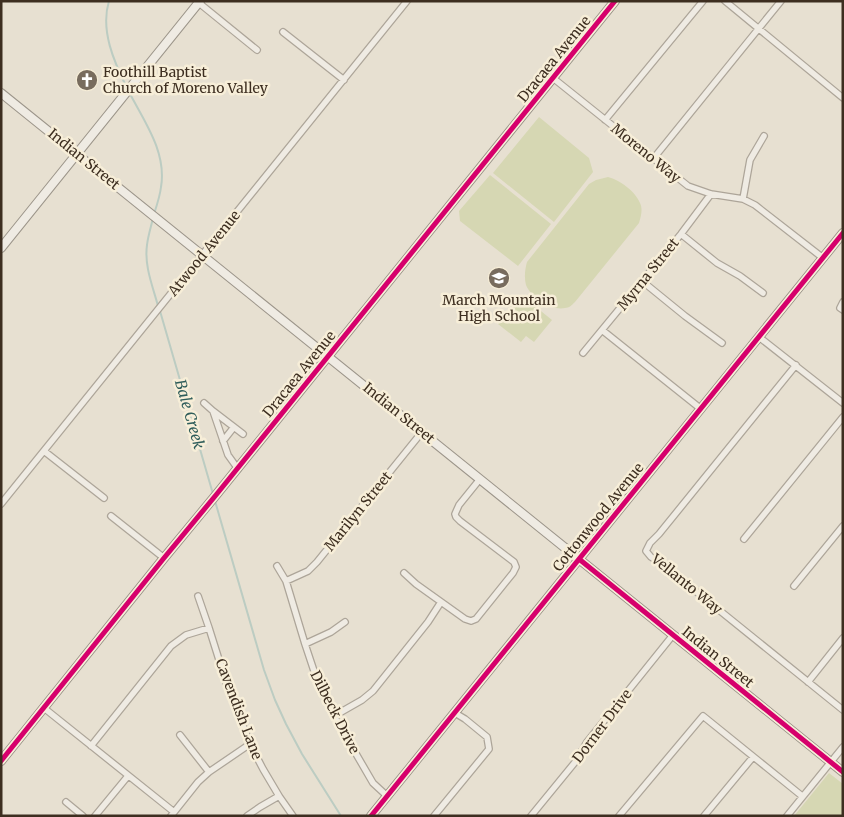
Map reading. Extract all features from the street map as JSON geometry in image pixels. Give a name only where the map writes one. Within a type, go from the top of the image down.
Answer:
[{"type":"street","name":"Atwood Avenue","points":[[1,504],[407,1]]},
{"type":"street","name":"Dracaea Avenue","points":[[1,761],[615,1]]},
{"type":"street","points":[[605,120],[703,1]]},
{"type":"street","points":[[725,1],[843,98]]},
{"type":"street","points":[[654,159],[781,1]]},
{"type":"street","points":[[1,248],[199,2],[256,50]]},
{"type":"street","points":[[283,32],[344,80]]},
{"type":"street","name":"Moreno Way","points":[[553,78],[688,186],[711,194],[743,199],[755,205],[823,258]]},
{"type":"street","name":"Indian Street","points":[[1,93],[843,772]]},
{"type":"street","points":[[743,199],[750,160],[764,136]]},
{"type":"street","name":"Myrna Street","points":[[583,353],[711,194]]},
{"type":"street","name":"Cottonwood Avenue","points":[[370,816],[843,233]]},
{"type":"street","points":[[680,234],[716,263],[740,276],[763,292]]},
{"type":"street","points":[[642,281],[685,316],[722,342]]},
{"type":"street","points":[[843,302],[840,308],[843,310]]},
{"type":"street","points":[[602,330],[701,409]]},
{"type":"street","points":[[759,337],[843,403]]},
{"type":"street","name":"Vellanto Way","points":[[796,365],[650,543],[646,551],[651,558],[669,570],[843,710]]},
{"type":"street","points":[[204,403],[243,434]]},
{"type":"street","points":[[213,411],[228,455],[238,469]]},
{"type":"street","points":[[744,539],[843,417]]},
{"type":"street","points":[[223,441],[234,427]]},
{"type":"street","name":"Marilyn Street","points":[[286,582],[308,570],[317,562],[422,432]]},
{"type":"street","points":[[44,451],[104,498]]},
{"type":"street","points":[[404,573],[416,584],[465,619],[471,621],[476,619],[516,567],[510,558],[456,517],[456,509],[480,479]]},
{"type":"street","points":[[111,516],[164,558]]},
{"type":"street","points":[[794,586],[843,526]]},
{"type":"street","name":"Dilbeck Drive","points":[[277,566],[286,582],[317,680],[334,716],[373,783],[386,795]]},
{"type":"street","name":"Cavendish Lane","points":[[198,596],[226,682],[250,744],[279,796],[293,816]]},
{"type":"street","points":[[334,716],[362,700],[373,691],[428,622],[441,602]]},
{"type":"street","points":[[305,644],[331,632],[344,622]]},
{"type":"street","points":[[91,746],[171,646],[186,635],[209,628]]},
{"type":"street","name":"Dorner Drive","points":[[531,816],[576,761],[587,742],[673,635]]},
{"type":"street","points":[[808,682],[843,638]]},
{"type":"street","points":[[44,708],[172,814],[198,782],[209,772],[250,744]]},
{"type":"street","points":[[434,816],[489,749],[487,737],[465,719],[454,713]]},
{"type":"street","points":[[619,816],[703,716],[802,796]]},
{"type":"street","points":[[180,735],[209,772]]},
{"type":"street","points":[[786,816],[843,746]]},
{"type":"street","points":[[704,816],[753,757]]},
{"type":"street","points":[[96,816],[128,776]]},
{"type":"street","points":[[247,816],[279,796]]},
{"type":"street","points":[[66,802],[83,816]]},
{"type":"green space","points":[[539,117],[589,158],[593,172],[554,222],[493,173]]},
{"type":"green space","points":[[490,175],[551,224],[518,266],[460,221],[459,211]]},
{"type":"green space","points":[[608,177],[627,187],[635,194],[642,210],[639,223],[573,304],[568,307],[554,308],[537,299],[526,285],[527,262],[589,184]]},
{"type":"green space","points":[[521,295],[552,320],[534,342],[526,336],[521,342],[498,324]]},
{"type":"green space","points":[[829,773],[843,784],[843,816],[794,816]]},
{"type":"waterway","name":"Bale Creek","points":[[109,1],[106,23],[107,34],[117,68],[127,88]]},
{"type":"waterway","name":"Bale Creek","points":[[129,92],[153,137],[161,161],[161,187],[154,214]]},
{"type":"waterway","name":"Bale Creek","points":[[153,218],[146,253],[158,306]]},
{"type":"waterway","name":"Bale Creek","points":[[160,311],[213,494]]},
{"type":"waterway","name":"Bale Creek","points":[[215,501],[264,670],[275,700],[302,754],[341,816]]},
{"type":"cycle path","points":[[1,761],[615,1]]},
{"type":"cycle path","points":[[371,816],[843,233]]},
{"type":"cycle path","points":[[579,559],[843,772]]},
{"type":"place","name":"Foothill Baptist Church of Moreno Valley","points":[[87,80]]},
{"type":"place","name":"March Mountain High School","points":[[499,278]]}]
